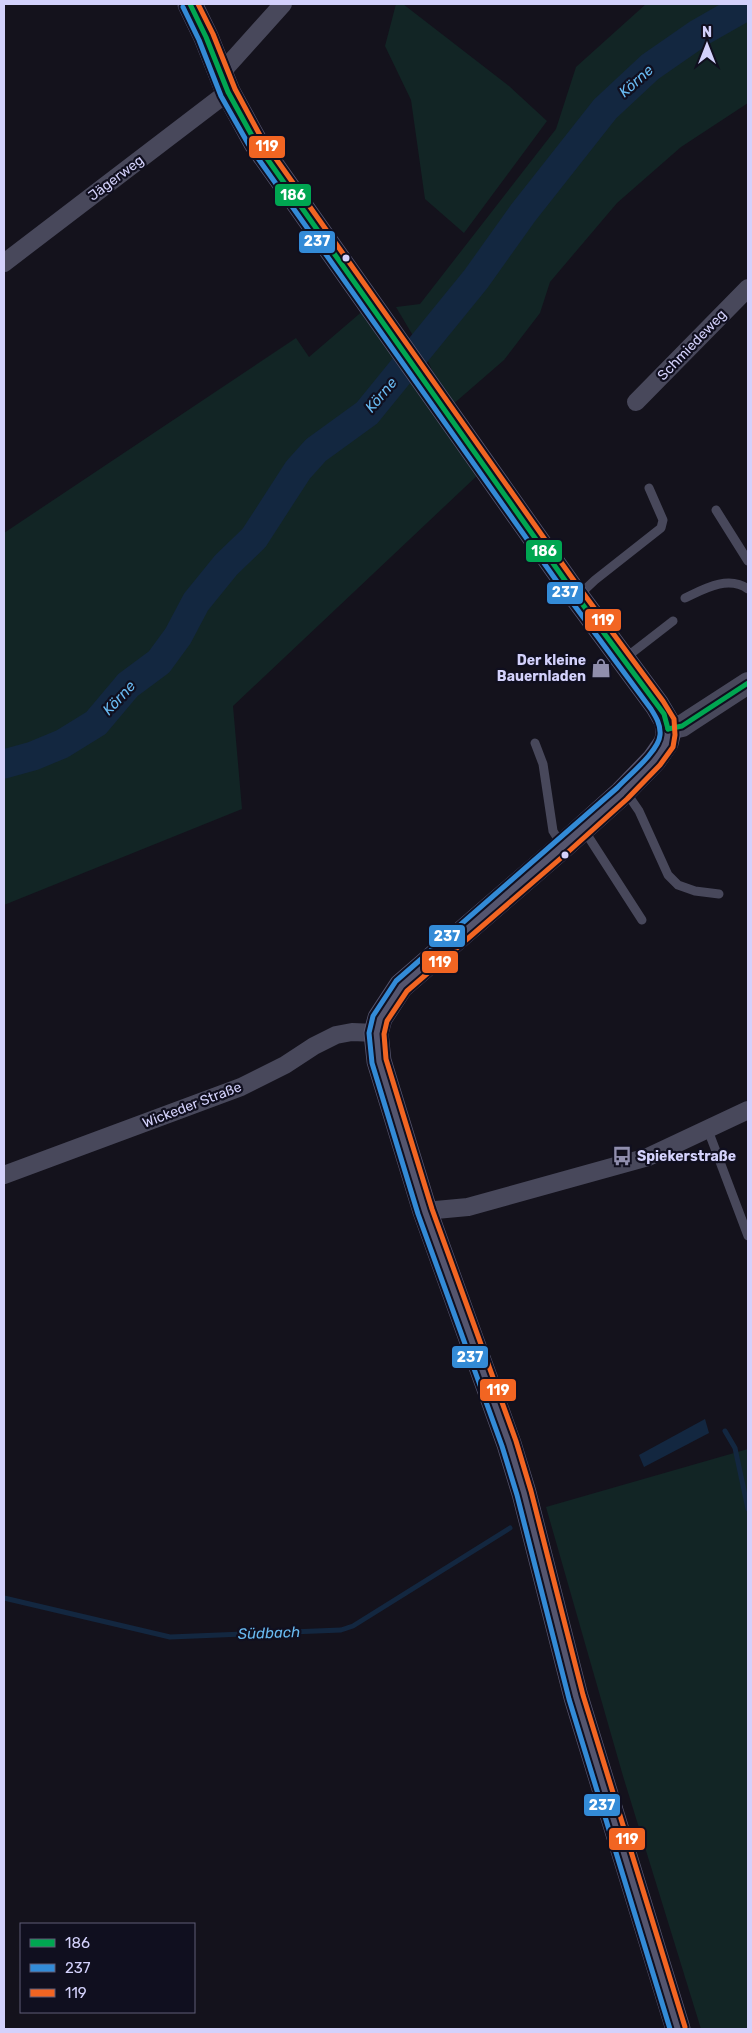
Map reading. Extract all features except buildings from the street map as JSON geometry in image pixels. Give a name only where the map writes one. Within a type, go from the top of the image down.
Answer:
[{"type":"main road","points":[[190,4],[224,83],[256,143],[577,597],[664,714],[668,729],[666,743],[654,760],[625,790],[401,986],[380,1018],[376,1033],[379,1062],[425,1210],[510,1444],[576,1697],[678,2029]]},
{"type":"street","name":"Jägerweg","points":[[4,263],[224,83],[283,4]]},
{"type":"street","name":"Schmiedeweg","points":[[636,402],[748,288]]},
{"type":"street","points":[[668,729],[682,726],[748,683]]},
{"type":"street","name":"Wickeder Straße","points":[[4,1175],[241,1087],[285,1066],[314,1046],[336,1035],[352,1032],[376,1033]]},
{"type":"street","points":[[425,1210],[468,1207],[633,1162],[708,1130],[748,1110]]},
{"type":"lane","points":[[577,597],[595,580],[661,528],[663,520],[649,488]]},
{"type":"lane","points":[[716,510],[748,561]]},
{"type":"lane","points":[[685,598],[715,584],[742,584],[748,589]]},
{"type":"lane","points":[[624,660],[672,621]]},
{"type":"lane","points":[[535,743],[544,764],[553,831],[563,846]]},
{"type":"lane","points":[[625,790],[638,811],[668,875],[678,885],[695,891],[719,894]]},
{"type":"lane","points":[[582,828],[642,920]]},
{"type":"lane","points":[[708,1130],[748,1236]]},
{"type":"green space","points":[[396,4],[403,4],[509,86],[547,121],[464,233],[425,199],[411,100],[385,46]]},
{"type":"green space","points":[[646,4],[748,4],[748,103],[681,147],[617,203],[550,282],[540,313],[504,360],[451,406],[438,384],[428,361],[396,307],[420,304],[556,129],[576,67]]},
{"type":"green space","points":[[365,309],[481,472],[233,706],[242,809],[4,905],[4,533],[296,338],[309,357]]},
{"type":"green space","points":[[748,1449],[748,2029],[701,2029],[623,1776],[546,1507]]},
{"type":"water","points":[[705,1419],[709,1433],[644,1467],[639,1455]]},
{"type":"waterway","name":"Körne","points":[[4,764],[33,756],[62,744],[96,723],[128,685],[159,662],[178,636],[196,602],[226,565],[254,538],[298,470],[316,450],[367,413],[476,279],[523,213],[605,109],[650,67],[699,33],[748,5]]},
{"type":"waterway","points":[[725,1431],[735,1448],[748,1509]]},
{"type":"waterway","name":"Südbach","points":[[4,1598],[170,1637],[341,1630],[353,1626],[510,1528]]},
{"type":"transit line","name":"186","points":[[190,4],[206,37],[228,92],[256,143],[569,586],[664,714],[668,729]]},
{"type":"transit line","name":"119","points":[[198,4],[213,34],[235,89],[262,139],[674,719],[675,735],[673,747],[660,765],[627,799],[568,852],[407,991],[387,1021],[384,1034],[386,1059],[432,1209],[516,1441],[531,1491],[583,1695],[685,2027]]},
{"type":"transit line","name":"237","points":[[183,7],[199,40],[221,96],[250,147],[563,590],[651,709],[660,728],[658,741],[649,756],[617,788],[396,981],[373,1016],[369,1033],[372,1063],[418,1214],[502,1446],[517,1495],[569,1699],[670,2029]]},
{"type":"transit line","name":"186","points":[[668,729],[682,726],[748,683]]},
{"type":"place","name":"Der kleine Bauernladen","points":[[601,668]]},
{"type":"place","name":"Spiekerstraße","points":[[622,1156]]}]
